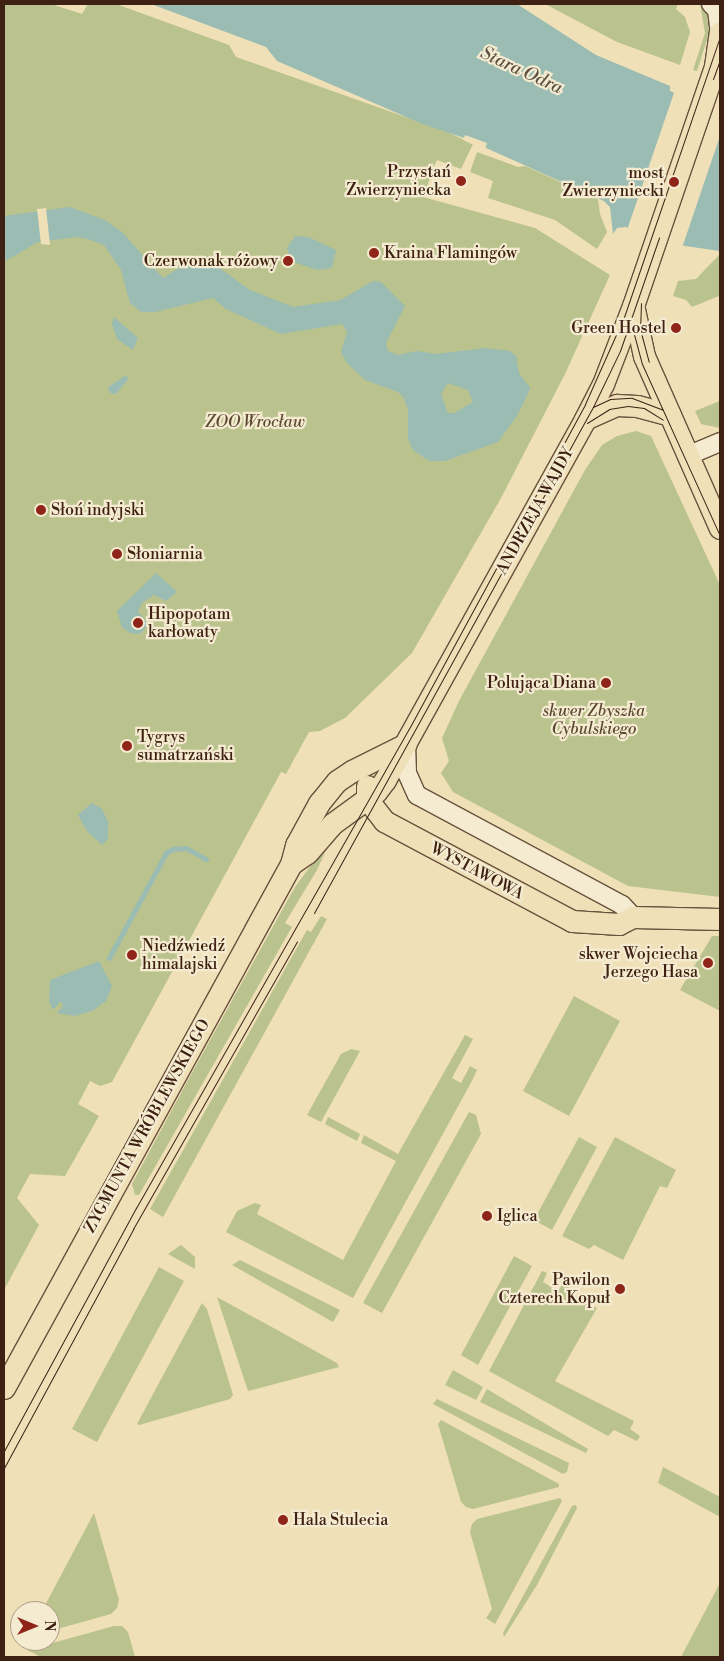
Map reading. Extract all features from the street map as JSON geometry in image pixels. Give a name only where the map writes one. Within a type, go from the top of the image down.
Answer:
[{"type":"main road","points":[[715,68],[720,33]]},
{"type":"main road","name":"ANDRZEJA WAJDY","points":[[367,799],[385,780],[406,744],[585,419],[613,360],[633,306],[702,100],[715,68]]},
{"type":"main road","points":[[633,306],[644,356],[720,528]]},
{"type":"main road","points":[[585,419],[617,405],[637,406],[670,415]]},
{"type":"main road","points":[[367,799],[368,763],[406,744]]},
{"type":"main road","name":"ZYGMUNTA WRÓBLEWSKIEGO","points":[[4,1388],[291,864],[296,846],[319,804],[338,781],[368,763]]},
{"type":"main road","name":"ZYGMUNTA WRÓBLEWSKIEGO","points":[[291,864],[308,853],[332,824],[367,799]]},
{"type":"main road","name":"WYSTAWOWA","points":[[367,799],[378,816],[394,827],[567,919],[619,924],[633,917],[720,919]]},
{"type":"street","points":[[711,4],[717,10],[720,33]]},
{"type":"street","points":[[687,456],[720,442]]},
{"type":"street","points":[[406,744],[409,781],[413,792],[422,800],[622,905],[633,917]]},
{"type":"green space","name":"ZOO Wrocław","points":[[4,4],[51,4],[82,14],[88,4],[116,4],[229,45],[236,57],[445,131],[473,144],[461,169],[437,160],[432,170],[415,167],[413,171],[430,178],[423,197],[535,228],[610,275],[565,374],[501,498],[412,653],[345,718],[320,731],[309,732],[286,774],[281,772],[112,1082],[100,1086],[90,1081],[78,1104],[99,1116],[65,1176],[30,1174],[17,1198],[39,1225],[4,1290]]},
{"type":"green space","points":[[545,4],[678,4],[676,9],[685,17],[690,32],[680,65],[617,42]]},
{"type":"green space","points":[[700,4],[709,14],[711,27],[697,71],[693,70],[705,33]]},
{"type":"green space","points":[[477,152],[518,167],[525,166],[598,199],[600,214],[607,232],[597,249],[555,220],[488,198],[493,181],[470,172]]},
{"type":"green space","points":[[720,254],[720,302],[719,296],[692,307],[686,300],[673,296],[678,281],[696,279]]},
{"type":"green space","points":[[720,401],[720,428],[701,424],[695,411]]},
{"type":"green space","name":"skwer Zbyszka Cybulskiego","points":[[636,431],[651,436],[720,585],[720,897],[628,886],[453,792],[441,773],[449,761],[442,738],[459,701],[585,470],[602,445],[617,436]]},
{"type":"green space","points":[[332,837],[317,870],[285,923],[292,927],[139,1195],[135,1195],[132,1184],[188,1080],[295,887]]},
{"type":"green space","points":[[321,916],[327,919],[163,1217],[150,1209],[307,930],[311,932]]},
{"type":"green space","name":"skwer Wojciecha Jerzego Hasa","points":[[712,936],[720,936],[720,1011],[680,990]]},
{"type":"green space","points":[[574,996],[620,1021],[569,1116],[523,1091]]},
{"type":"green space","points":[[465,1035],[473,1039],[452,1078],[461,1083],[470,1066],[477,1070],[353,1298],[226,1232],[237,1211],[255,1203],[261,1205],[257,1214],[343,1260],[396,1161],[361,1143],[364,1135],[398,1154]]},
{"type":"green space","points":[[351,1049],[360,1051],[321,1122],[307,1115],[341,1054]]},
{"type":"green space","points":[[469,1112],[476,1115],[481,1134],[382,1313],[363,1303]]},
{"type":"green space","points":[[328,1117],[360,1134],[357,1141],[325,1124]]},
{"type":"green space","points":[[579,1137],[597,1147],[552,1230],[534,1220]]},
{"type":"green space","points":[[615,1137],[676,1170],[667,1188],[660,1186],[623,1260],[594,1245],[589,1249],[562,1236]]},
{"type":"green space","points":[[181,1245],[195,1257],[195,1269],[168,1254]]},
{"type":"green space","points":[[514,1256],[532,1266],[478,1365],[461,1355]]},
{"type":"green space","points":[[240,1260],[340,1310],[333,1322],[232,1265]]},
{"type":"green space","points":[[159,1267],[184,1281],[97,1442],[72,1429]]},
{"type":"green space","points":[[542,1271],[547,1273],[543,1282],[558,1291],[563,1283],[570,1285],[568,1292],[597,1308],[555,1381],[634,1421],[630,1429],[640,1436],[637,1441],[614,1430],[608,1436],[489,1371]]},
{"type":"green space","points":[[217,1297],[337,1363],[339,1367],[248,1391]]},
{"type":"green space","points":[[202,1303],[207,1309],[233,1395],[230,1399],[137,1424]]},
{"type":"green space","points":[[453,1370],[483,1387],[476,1400],[445,1385]]},
{"type":"green space","points":[[487,1389],[588,1449],[586,1453],[480,1402]]},
{"type":"green space","points":[[437,1399],[569,1463],[567,1472],[563,1474],[433,1404]]},
{"type":"green space","points":[[441,1420],[559,1484],[559,1487],[473,1509],[466,1507],[461,1502],[438,1424]]},
{"type":"green space","points":[[663,1467],[720,1497],[720,1517],[658,1483]]},
{"type":"green space","points":[[560,1498],[562,1501],[495,1624],[486,1618],[492,1609],[470,1532],[472,1524],[477,1519]]},
{"type":"green space","points":[[576,1505],[577,1508],[537,1585],[504,1637],[503,1633],[572,1506]]},
{"type":"green space","points":[[94,1513],[119,1600],[117,1608],[111,1614],[60,1628],[60,1601],[47,1601]]},
{"type":"green space","points":[[720,1583],[720,1657],[681,1657]]},
{"type":"green space","points":[[114,1626],[122,1626],[128,1632],[135,1657],[41,1657],[29,1651],[60,1651],[60,1641]]},
{"type":"water","name":"Stara Odra","points":[[151,4],[517,4],[596,55],[670,86],[670,91],[720,113],[720,251],[685,246],[625,227],[617,228],[613,234],[610,207],[604,201],[464,138],[420,123],[277,61],[266,47]]},
{"type":"water","points":[[70,207],[105,220],[122,232],[163,278],[182,266],[198,261],[211,262],[250,290],[293,307],[340,300],[373,281],[381,282],[405,306],[386,343],[388,351],[398,355],[417,351],[436,354],[485,348],[510,351],[516,356],[519,373],[530,388],[517,416],[498,442],[445,461],[429,461],[413,450],[408,439],[408,410],[404,398],[398,392],[365,380],[347,363],[341,352],[347,332],[342,324],[281,334],[226,309],[213,298],[155,312],[141,312],[130,303],[121,270],[104,245],[88,239],[77,237],[38,242],[4,262],[4,216]],"holes":[[[448,383],[468,390],[473,402],[454,413],[448,413],[441,394]]]},
{"type":"water","points":[[295,236],[308,237],[336,250],[332,268],[317,270],[291,261],[287,248]]},
{"type":"water","points":[[114,317],[138,338],[133,350],[117,339],[112,324]]},
{"type":"water","points":[[125,376],[129,378],[116,394],[110,393],[108,387]]},
{"type":"water","points":[[156,573],[177,592],[166,601],[154,595],[142,603],[138,612],[149,624],[140,634],[130,633],[122,627],[117,611]]},
{"type":"water","points":[[92,803],[102,809],[108,822],[108,839],[102,845],[87,831],[78,815]]},
{"type":"water","points":[[99,961],[112,986],[106,1001],[92,1011],[75,1016],[57,1013],[63,1006],[61,1001],[53,1010],[49,1001],[50,980]]},
{"type":"pier","name":"most Zwierzyniecki","points":[[675,90],[720,110],[720,136],[682,248],[627,230]]},
{"type":"pier","points":[[465,135],[487,143],[485,150],[463,140]]},
{"type":"pier","points":[[46,208],[50,245],[41,244],[37,209]]},
{"type":"waterway","points":[[109,958],[166,853],[173,849],[186,848],[206,859]]},
{"type":"tram line","points":[[4,1451],[136,1208],[411,725],[585,404],[624,317],[720,37]]},
{"type":"tram line","points":[[713,79],[720,60]]},
{"type":"tram line","points":[[314,913],[593,407],[620,351],[659,238]]},
{"type":"tram line","points":[[641,303],[640,329],[649,362]]},
{"type":"tram line","points":[[631,323],[642,364],[720,536]]},
{"type":"tram line","points":[[593,407],[610,399],[632,398],[663,410]]},
{"type":"tram line","points":[[587,423],[609,409],[628,406],[644,408],[663,420]]},
{"type":"tram line","points":[[4,1468],[133,1229],[297,941]]},
{"type":"place","name":"Przystań Zwierzyniecka","points":[[461,181]]},
{"type":"place","name":"most Zwierzyniecki","points":[[674,182]]},
{"type":"place","name":"Kraina Flamingów","points":[[374,253]]},
{"type":"place","name":"Czerwonak różowy","points":[[288,261]]},
{"type":"place","name":"Green Hostel","points":[[676,328]]},
{"type":"place","name":"Słoń indyjski","points":[[41,510]]},
{"type":"place","name":"Słoniarnia","points":[[117,554]]},
{"type":"place","name":"Hipopotam karłowaty","points":[[138,623]]},
{"type":"place","name":"Polująca Diana","points":[[606,683]]},
{"type":"place","name":"Tygrys sumatrzański","points":[[127,746]]},
{"type":"place","name":"Niedźwiedź himalajski","points":[[132,955]]},
{"type":"place","name":"skwer Wojciecha Jerzego Hasa","points":[[708,963]]},
{"type":"place","name":"Iglica","points":[[487,1216]]},
{"type":"place","name":"Pawilon Czterech Kopuł","points":[[620,1289]]},
{"type":"place","name":"Hala Stulecia","points":[[283,1520]]}]
